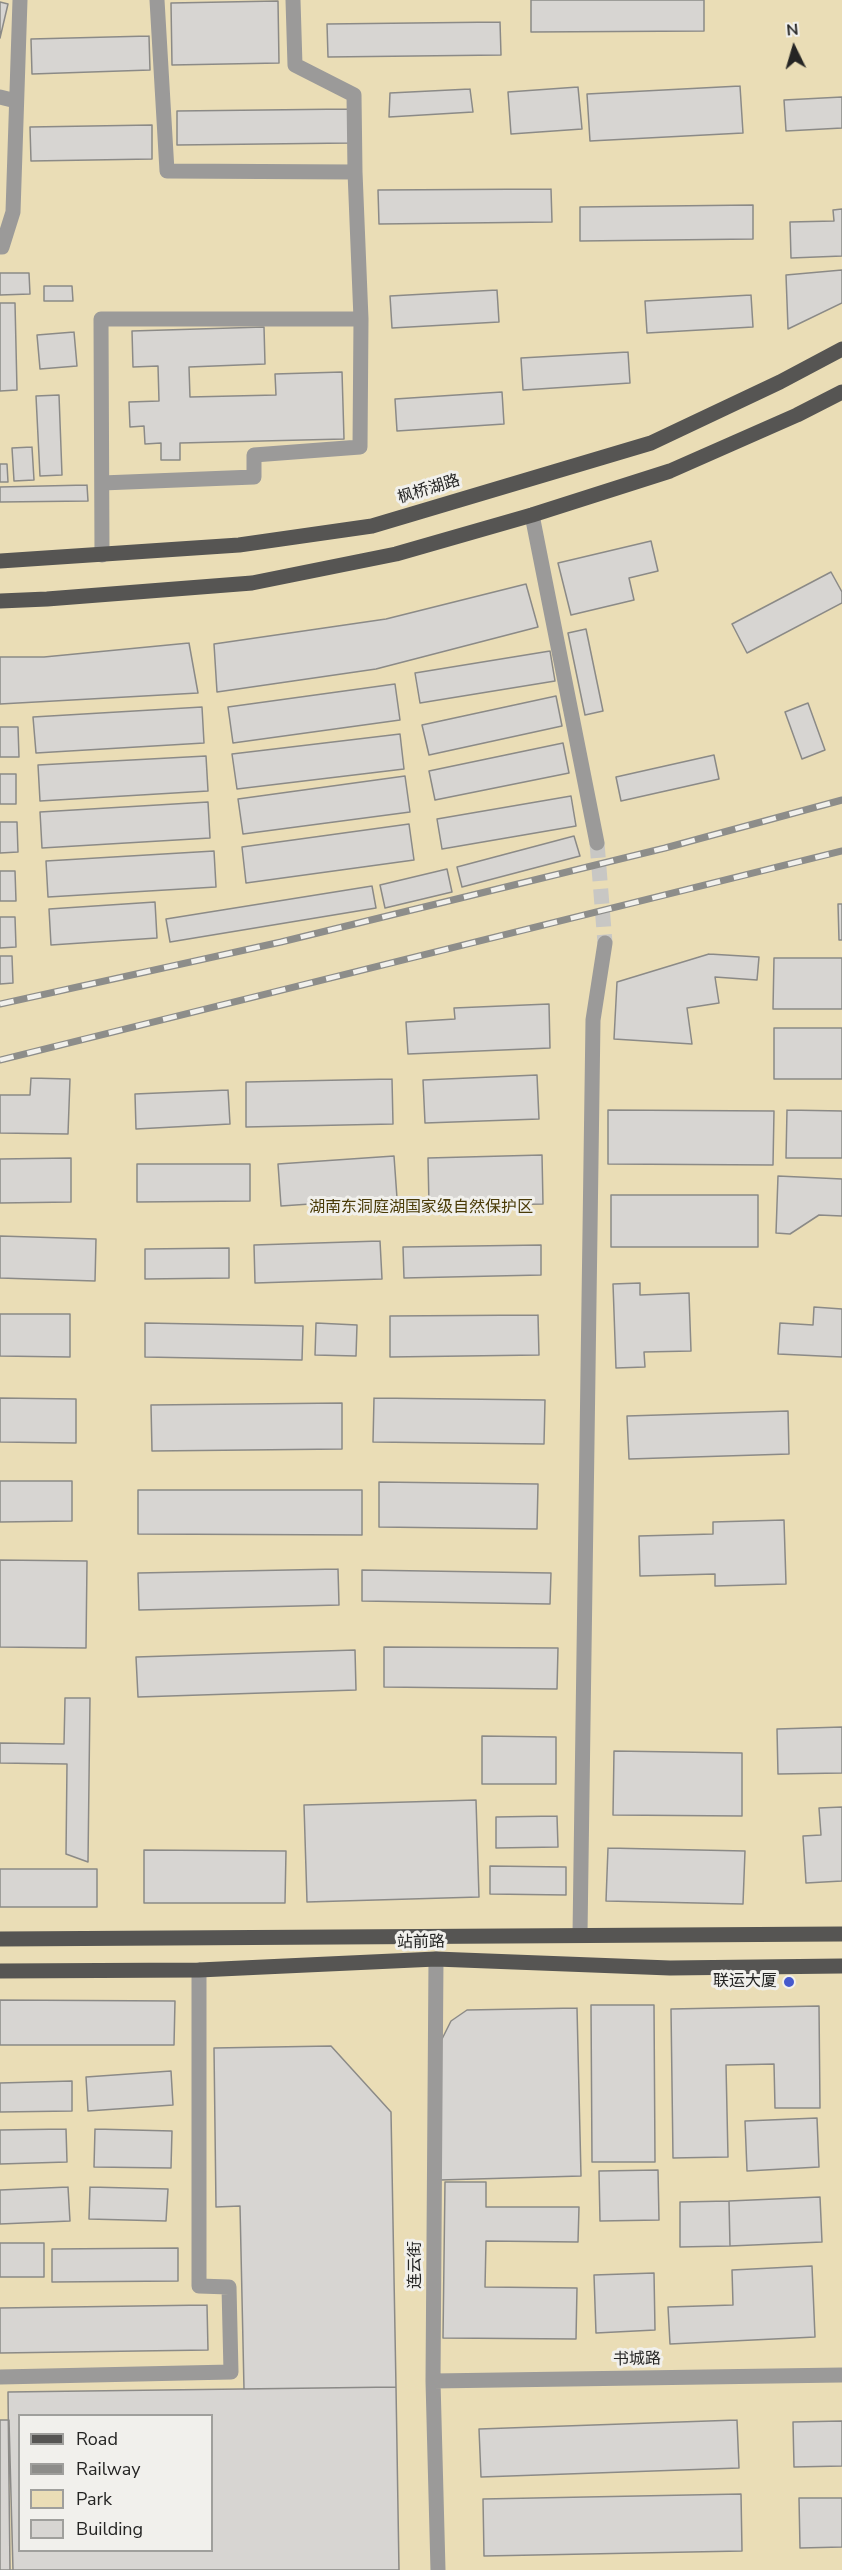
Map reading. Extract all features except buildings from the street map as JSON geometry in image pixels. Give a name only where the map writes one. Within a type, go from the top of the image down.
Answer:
[{"type":"main road","name":"枫桥湖路","points":[[0,561],[239,544],[372,526],[651,443],[780,382],[842,349]]},
{"type":"main road","points":[[0,601],[252,583],[396,554],[532,515],[670,471],[797,415],[842,392]]},
{"type":"main road","name":"站前路","points":[[0,1939],[842,1934]]},
{"type":"main road","name":"站前路","points":[[0,1971],[200,1970],[436,1959],[670,1968],[842,1966]]},
{"type":"street","points":[[0,247],[2,247],[13,212],[20,0]]},
{"type":"street","points":[[157,0],[167,171],[355,172]]},
{"type":"street","points":[[102,483],[254,477],[254,455],[360,447],[360,319],[354,95],[295,65],[293,0]]},
{"type":"street","points":[[0,97],[16,101]]},
{"type":"street","points":[[102,555],[102,319],[360,319]]},
{"type":"street","points":[[532,515],[597,843]]},
{"type":"street","points":[[580,1934],[593,1020],[605,943]]},
{"type":"street","name":"连云街","points":[[436,1959],[434,2381],[438,2570]]},
{"type":"street","points":[[0,2377],[231,2372],[229,2287],[199,2286],[200,1970]]},
{"type":"street","name":"书城路","points":[[434,2381],[842,2375]]},
{"type":"green space","name":"湖南东洞庭湖国家级自然保护区","points":[[0,0],[842,0],[842,2570],[0,2570]]},
{"type":"tunnel","points":[[597,843],[605,943]]},
{"type":"railway","points":[[0,1004],[281,942],[665,848],[842,800]]},
{"type":"railway","points":[[0,1060],[842,851]]},
{"type":"place","name":"联运大厦","points":[[789,1982]]}]
